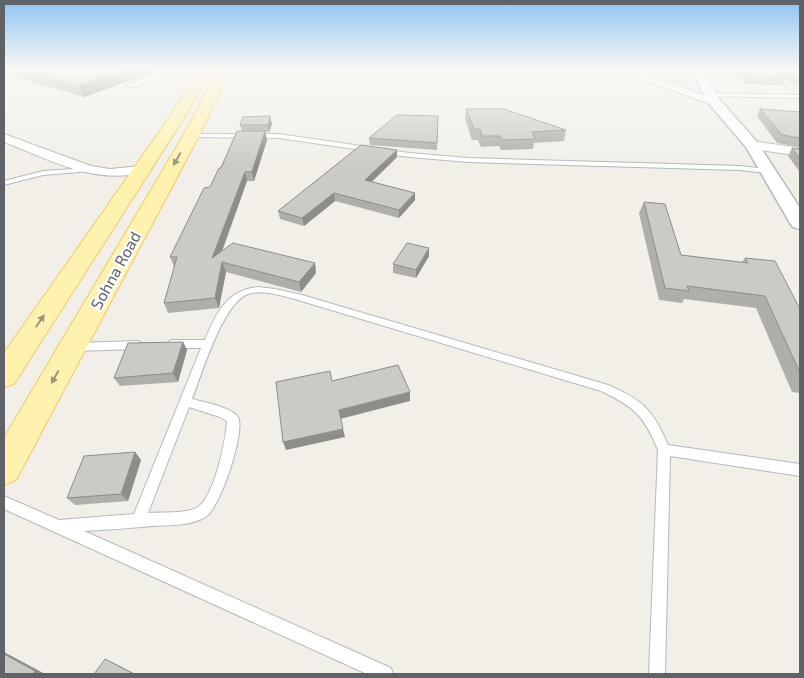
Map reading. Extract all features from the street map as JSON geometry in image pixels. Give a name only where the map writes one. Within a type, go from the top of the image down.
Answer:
[{"type":"main road","name":"Sohna Road","points":[[4,376],[186,102]]},
{"type":"main road","name":"Sohna Road","points":[[4,469],[191,136],[208,102]]},
{"type":"street","points":[[716,102],[752,146],[800,224]]},
{"type":"street","points":[[4,138],[89,170],[110,173],[141,170]]},
{"type":"street","points":[[752,146],[800,152]]},
{"type":"lane","points":[[191,136],[279,136],[409,155],[469,160],[730,168],[767,171]]},
{"type":"lane","points":[[4,183],[43,173],[89,170]]},
{"type":"lane","points":[[138,521],[208,344],[228,306],[236,296],[248,291],[266,290],[299,297],[604,388],[626,398],[643,410],[654,424],[664,450],[657,674]]},
{"type":"lane","points":[[72,347],[208,344]]},
{"type":"lane","points":[[60,526],[190,517],[204,510],[222,474],[234,430],[233,419],[224,413],[186,402]]},
{"type":"lane","points":[[664,450],[800,470]]},
{"type":"lane","points":[[4,502],[385,674]]},
{"type":"building","points":[[466,109],[504,109],[566,130],[532,132],[535,139],[502,140],[500,136],[482,136],[480,129],[474,129]]},
{"type":"building","points":[[760,109],[800,112],[800,138],[782,135]]},
{"type":"building","points":[[397,115],[438,116],[437,143],[369,138]]},
{"type":"building","points":[[270,116],[268,125],[240,125],[243,117]]},
{"type":"building","points":[[237,131],[265,131],[252,172],[245,172],[212,258],[233,243],[315,263],[299,282],[222,262],[215,298],[164,303],[177,257],[170,257],[204,188],[210,187],[219,168],[221,168]]},
{"type":"building","points":[[361,145],[397,150],[365,180],[415,193],[399,210],[334,193],[302,218],[278,211]]},
{"type":"building","points":[[792,148],[800,149],[800,159]]},
{"type":"building","points":[[644,202],[665,204],[681,255],[748,263],[745,258],[775,261],[800,309],[800,373],[765,296],[687,286],[689,291],[665,288]]},
{"type":"building","points":[[407,243],[429,248],[416,270],[393,264]]},
{"type":"building","points":[[183,342],[173,373],[114,378],[128,343]]},
{"type":"building","points":[[398,365],[410,392],[339,410],[343,429],[283,442],[276,382],[330,371],[332,381]]},
{"type":"building","points":[[135,452],[121,494],[67,498],[84,456]]},
{"type":"building","points":[[4,654],[35,671],[33,674],[4,674]]},
{"type":"building","points":[[105,659],[134,674],[94,674]]}]
